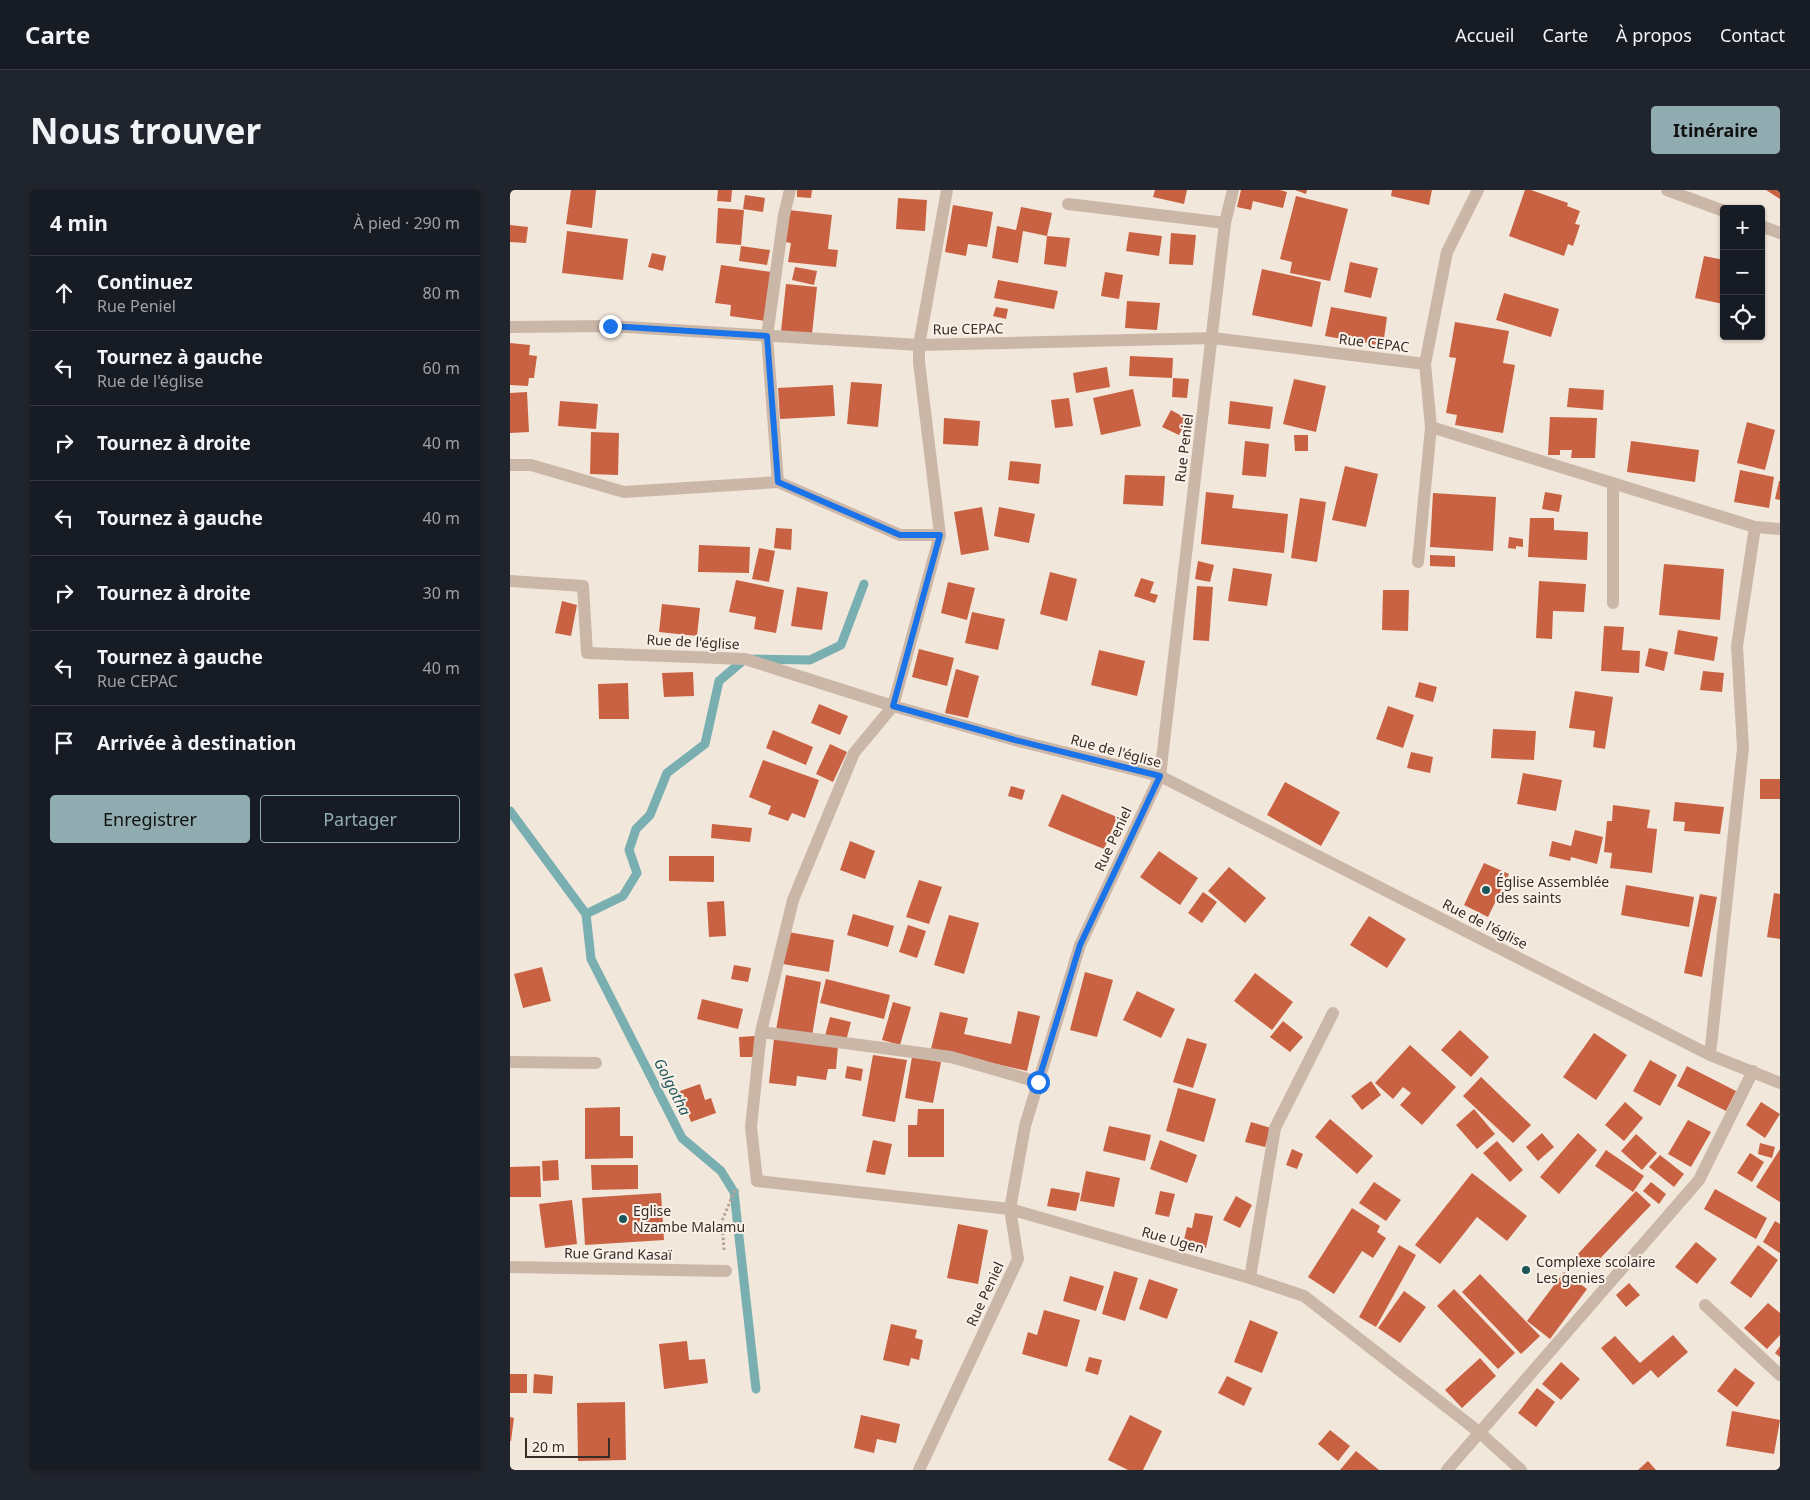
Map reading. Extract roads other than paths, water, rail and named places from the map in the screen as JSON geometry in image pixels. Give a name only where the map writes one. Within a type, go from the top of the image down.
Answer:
[{"type":"street","points":[[778,482],[767,336],[784,215],[790,190]]},
{"type":"street","points":[[947,190],[919,345],[919,362],[940,535],[893,706],[854,753],[793,900],[761,1032],[951,1058],[1038,1082]]},
{"type":"street","name":"Rue Peniel","points":[[919,1470],[1018,1259],[1010,1209],[1025,1126],[1080,945],[1160,776],[1225,223],[1233,190]]},
{"type":"street","points":[[1418,562],[1431,427],[1425,364],[1447,252],[1478,190]]},
{"type":"street","points":[[1667,190],[1720,210]]},
{"type":"street","points":[[1068,204],[1225,223]]},
{"type":"street","points":[[1765,227],[1780,233]]},
{"type":"street","name":"Rue CEPAC","points":[[510,327],[610,326],[919,345],[1212,338],[1425,364]]},
{"type":"street","points":[[1431,427],[1756,527],[1780,529]]},
{"type":"street","points":[[510,465],[532,465],[624,492],[778,482],[900,535],[940,535]]},
{"type":"street","points":[[1612,483],[1613,603]]},
{"type":"street","points":[[1710,1055],[1743,748],[1737,646],[1756,527]]},
{"type":"street","name":"Rue de l'église","points":[[510,580],[583,586],[587,653],[745,659],[893,706],[1015,740],[1160,776],[1710,1055],[1780,1083]]},
{"type":"street","points":[[1250,1278],[1275,1128],[1333,1013]]},
{"type":"street","name":"Rue Ugen","points":[[761,1032],[750,1127],[756,1181],[1010,1209],[1250,1278],[1304,1296],[1479,1432],[1522,1470]]},
{"type":"street","points":[[510,1062],[596,1063]]},
{"type":"street","points":[[1447,1470],[1699,1180],[1753,1071]]},
{"type":"street","name":"Rue Grand Kasaï","points":[[510,1267],[726,1271]]},
{"type":"street","points":[[1704,1305],[1780,1375]]},
{"type":"waterway","points":[[586,914],[623,896],[637,873],[629,850],[636,829],[650,815],[667,773],[705,744],[719,681],[745,659],[810,660],[841,645],[864,584]]},
{"type":"waterway","name":"Golgotha","points":[[510,811],[586,914],[591,959],[682,1138],[721,1171],[734,1192],[756,1389]]},
{"type":"place","name":"Église Assemblée des saints","points":[[1486,890]]},
{"type":"place","name":"Eglise Nzambe Malamu","points":[[623,1219]]},
{"type":"place","name":"Complexe scolaire Les genies","points":[[1526,1270]]}]
